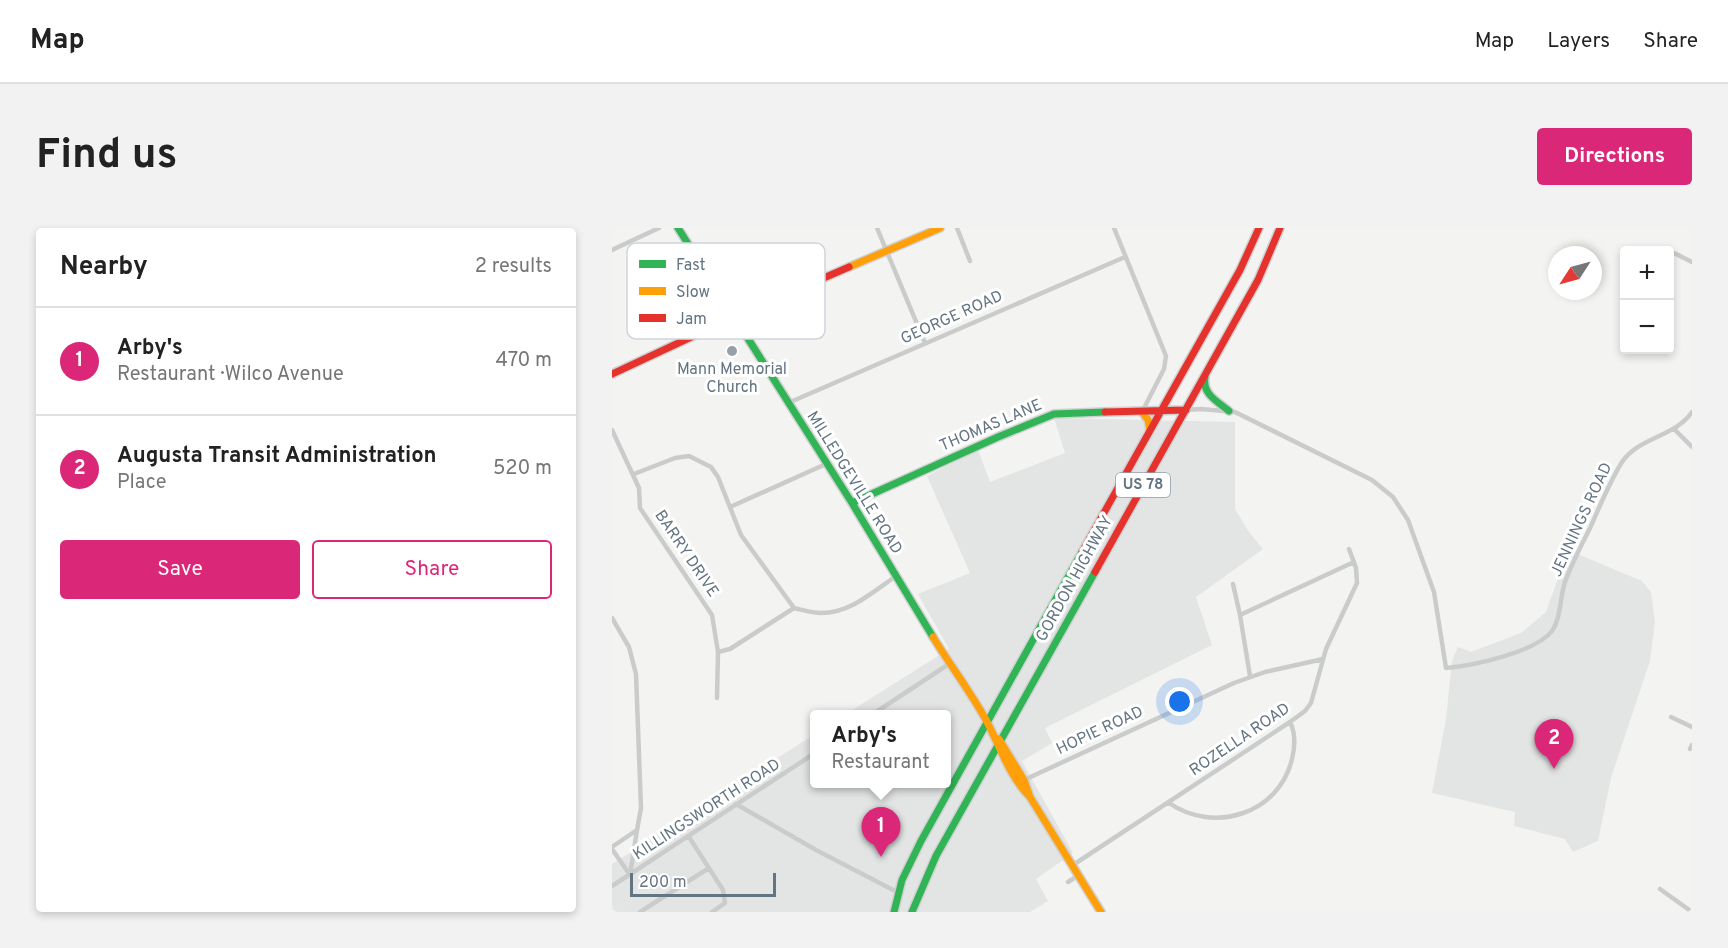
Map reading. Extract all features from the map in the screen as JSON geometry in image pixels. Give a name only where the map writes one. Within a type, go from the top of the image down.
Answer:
[{"type":"main road","points":[[825,278],[940,228]]},
{"type":"main road","name":"GORDON HIGHWAY","points":[[951,787],[1240,270],[1259,228]]},
{"type":"main road","name":"GORDON HIGHWAY","points":[[912,912],[936,856],[1258,280],[1280,228]]},
{"type":"main road","name":"MILLEDGEVILLE ROAD","points":[[681,229],[689,243]]},
{"type":"main road","points":[[612,374],[687,339]]},
{"type":"main road","name":"MILLEDGEVILLE ROAD","points":[[748,339],[852,502],[949,664],[987,722],[1023,790],[1030,797]]},
{"type":"main road","points":[[1207,372],[1203,383],[1206,392],[1229,411]]},
{"type":"main road","name":"THOMAS LANE","points":[[852,502],[1054,414],[1186,410]]},
{"type":"main road","points":[[1142,412],[1148,420],[1150,430]]},
{"type":"main road","name":"MILLEDGEVILLE ROAD","points":[[999,743],[1024,780],[1030,797],[1101,912]]},
{"type":"main road","name":"GORDON HIGHWAY","points":[[894,912],[902,880],[951,788]]},
{"type":"street","points":[[612,249],[659,228]]},
{"type":"street","points":[[877,228],[925,343]]},
{"type":"street","points":[[957,228],[970,261]]},
{"type":"street","points":[[1114,228],[1166,356],[1164,369],[1142,412]]},
{"type":"street","points":[[1674,253],[1692,262]]},
{"type":"street","name":"GEORGE ROAD","points":[[788,403],[1125,257]]},
{"type":"street","points":[[1186,410],[1229,411]]},
{"type":"street","name":"JENNINGS ROAD","points":[[1229,411],[1372,480],[1393,497],[1408,520],[1434,592],[1446,668],[1467,666],[1494,659],[1532,645],[1549,633],[1556,622],[1570,569],[1614,476],[1626,458],[1634,451],[1684,423],[1692,412]]},
{"type":"street","points":[[1674,429],[1692,447]]},
{"type":"street","name":"BARRY DRIVE","points":[[612,430],[634,474],[639,489],[640,508],[712,615],[718,652],[717,698]]},
{"type":"street","points":[[634,474],[675,458],[689,456],[711,467],[718,477],[741,535],[794,608],[820,613],[839,612],[859,602],[896,576]]},
{"type":"street","points":[[730,507],[826,464]]},
{"type":"street","name":"ROZELLA ROAD","points":[[1073,866],[1305,711],[1311,703],[1318,684],[1323,659],[1357,583],[1357,573],[1349,549]]},
{"type":"street","points":[[1240,615],[1354,562]]},
{"type":"street","points":[[1233,584],[1250,676]]},
{"type":"street","points":[[718,652],[730,649],[794,608]]},
{"type":"street","points":[[612,618],[629,647],[636,674],[641,808],[630,875]]},
{"type":"street","name":"HOPIE ROAD","points":[[1024,780],[1250,676],[1323,659]]},
{"type":"street","points":[[879,710],[949,664]]},
{"type":"street","points":[[1671,717],[1692,727]]},
{"type":"street","points":[[1169,803],[1187,813],[1209,818],[1230,818],[1255,809],[1274,792],[1286,776],[1294,748],[1294,733],[1290,722]]},
{"type":"street","name":"KILLINGSWORTH ROAD","points":[[612,886],[810,756]]},
{"type":"street","points":[[736,804],[899,894]]},
{"type":"street","points":[[630,875],[612,848],[637,830]]},
{"type":"street","points":[[688,837],[723,890],[724,903],[712,912]]},
{"type":"street","points":[[640,912],[709,868]]},
{"type":"street","points":[[1068,882],[1079,875]]},
{"type":"street","points":[[1660,889],[1692,912]]},
{"type":"shaded area","points":[[1054,418],[1235,422],[1235,509],[1263,549],[1196,597],[1212,645],[1045,728],[1052,743],[1022,761],[1073,853],[1036,879],[1048,901],[1030,912],[612,912],[612,864],[810,737],[810,788],[951,788],[951,710],[852,710],[949,649],[918,594],[970,573],[927,476],[978,450],[990,482],[1065,453]]},
{"type":"shaded area","points":[[1568,550],[1642,581],[1651,592],[1655,622],[1650,661],[1611,778],[1598,841],[1573,852],[1565,839],[1514,826],[1515,812],[1432,793],[1446,719],[1452,661],[1458,647],[1471,652],[1521,633],[1546,612]]},
{"type":"traffic: fast","points":[[678,228],[687,243]]},
{"type":"traffic: fast","points":[[748,339],[933,637]]},
{"type":"traffic: fast","points":[[1205,377],[1208,393],[1229,411]]},
{"type":"traffic: fast","points":[[852,503],[1054,414],[1105,412]]},
{"type":"traffic: fast","points":[[951,787],[1082,552]]},
{"type":"traffic: fast","points":[[912,912],[936,856],[1095,572]]},
{"type":"traffic: fast","points":[[894,912],[902,880],[951,788]]},
{"type":"traffic: slow","points":[[849,267],[940,228]]},
{"type":"traffic: slow","points":[[1142,412],[1148,420],[1150,430]]},
{"type":"traffic: slow","points":[[933,637],[980,709],[1016,780],[1030,797]]},
{"type":"traffic: slow","points":[[999,739],[1024,780],[1030,797],[1101,912]]},
{"type":"traffic: jam","points":[[1082,552],[1240,270],[1259,228]]},
{"type":"traffic: jam","points":[[1095,572],[1258,280],[1280,228]]},
{"type":"traffic: jam","points":[[825,277],[849,267]]},
{"type":"traffic: jam","points":[[612,374],[687,339]]},
{"type":"traffic: jam","points":[[1105,412],[1186,410]]},
{"type":"place","name":"Mann Memorial Church","points":[[732,351]]},
{"type":"place","name":"Augusta Transit Administration","points":[[1554,769]]},
{"type":"place","name":"Arby's","points":[[881,857]]}]
